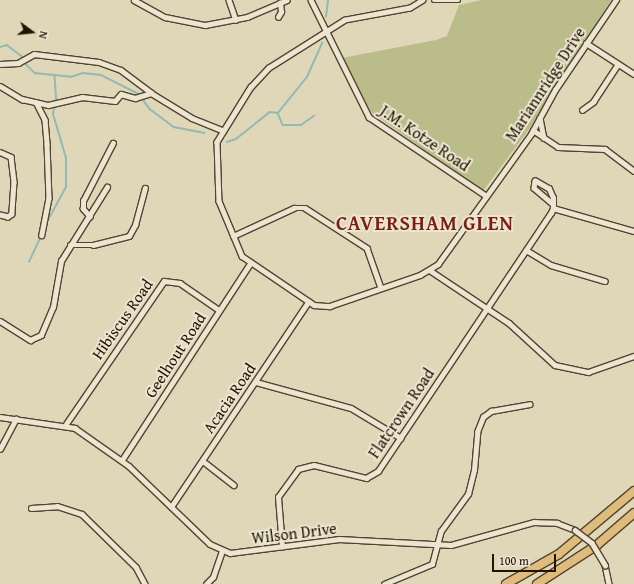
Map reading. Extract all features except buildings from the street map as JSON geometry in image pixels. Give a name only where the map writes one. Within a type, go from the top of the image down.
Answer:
[{"type":"highway","points":[[506,584],[558,554],[634,491]]},
{"type":"highway","points":[[537,584],[597,545],[634,513]]},
{"type":"street","points":[[134,0],[178,21],[205,25],[236,20],[287,0]]},
{"type":"street","points":[[229,0],[236,20]]},
{"type":"street","name":"J.M. Kotze Road","points":[[311,0],[369,117],[485,195]]},
{"type":"street","points":[[423,0],[410,8],[351,18],[326,32],[261,74],[222,130],[216,147],[218,193],[233,236],[250,264],[308,302],[330,306],[431,271],[487,309],[562,368],[588,372],[634,356]]},
{"type":"street","points":[[434,0],[458,0]]},
{"type":"street","name":"Mariannridge Drive","points":[[431,271],[533,130],[540,116],[586,43],[616,0]]},
{"type":"street","points":[[278,17],[282,12],[280,3]]},
{"type":"street","points":[[586,43],[634,74]]},
{"type":"street","points":[[0,64],[18,63],[34,54],[99,62],[121,70],[148,93],[192,118],[222,130]]},
{"type":"street","points":[[582,110],[593,102],[618,64]]},
{"type":"street","points":[[0,86],[36,102],[48,105],[91,96],[114,101],[121,94],[135,98],[148,93]]},
{"type":"street","points":[[36,102],[44,116],[47,144],[49,198],[42,235]]},
{"type":"street","points":[[540,116],[544,138]]},
{"type":"street","points":[[533,130],[544,138],[563,148],[605,149],[634,171]]},
{"type":"street","points":[[90,216],[83,209],[83,201],[113,143]]},
{"type":"street","points":[[0,152],[11,157],[14,174],[12,214],[8,217],[0,215]]},
{"type":"street","points":[[553,206],[549,189],[534,181],[534,188],[553,206],[634,231]]},
{"type":"street","points":[[0,321],[30,340],[41,335],[53,307],[59,266],[70,245],[90,216],[106,187]]},
{"type":"street","points":[[70,245],[93,245],[129,236],[135,226],[145,188]]},
{"type":"street","name":"Flatcrown Road","points":[[282,547],[278,497],[298,468],[314,465],[366,478],[378,471],[526,250],[553,206]]},
{"type":"street","points":[[233,236],[294,208],[305,208],[367,248],[382,288]]},
{"type":"street","points":[[526,250],[551,265],[605,281]]},
{"type":"street","name":"Geelhout Road","points":[[122,460],[250,264]]},
{"type":"street","name":"Hibiscus Road","points":[[66,424],[164,281],[180,283],[219,310]]},
{"type":"street","points":[[302,298],[303,310]]},
{"type":"street","name":"Acacia Road","points":[[171,507],[203,462],[308,302]]},
{"type":"street","points":[[256,382],[351,408],[401,438]]},
{"type":"street","points":[[384,584],[430,567],[444,527],[468,494],[474,470],[476,437],[483,417],[491,411],[529,404]]},
{"type":"street","points":[[0,417],[66,424],[122,460],[171,507],[222,551],[213,577],[206,584]]},
{"type":"street","points":[[0,449],[16,419]]},
{"type":"street","points":[[203,462],[234,485]]},
{"type":"street","points":[[31,508],[57,506],[82,514],[136,567],[145,584]]},
{"type":"street","name":"Wilson Drive","points":[[222,551],[239,553],[339,539],[438,545],[459,544],[534,522],[557,523],[575,530],[592,543],[604,565],[609,584]]},
{"type":"green space","points":[[482,0],[611,0],[530,128],[483,191],[371,112],[342,58],[436,40],[447,36],[459,5]]},
{"type":"waterway","points":[[326,17],[328,0]]},
{"type":"waterway","points":[[278,113],[307,77],[322,43]]},
{"type":"waterway","points":[[0,47],[7,45],[23,57]]},
{"type":"waterway","points":[[24,62],[35,73],[71,77],[83,73],[101,75],[139,94],[150,109],[174,127],[204,133]]},
{"type":"waterway","points":[[55,76],[57,102]]},
{"type":"waterway","points":[[46,224],[66,187],[66,158],[53,114],[55,105]]},
{"type":"waterway","points":[[227,142],[236,139],[270,112],[278,113],[283,125],[301,125],[314,116]]},
{"type":"waterway","points":[[29,262],[41,236]]},
{"type":"district","name":"CAVERSHAM GLEN","points":[[425,222]]}]
